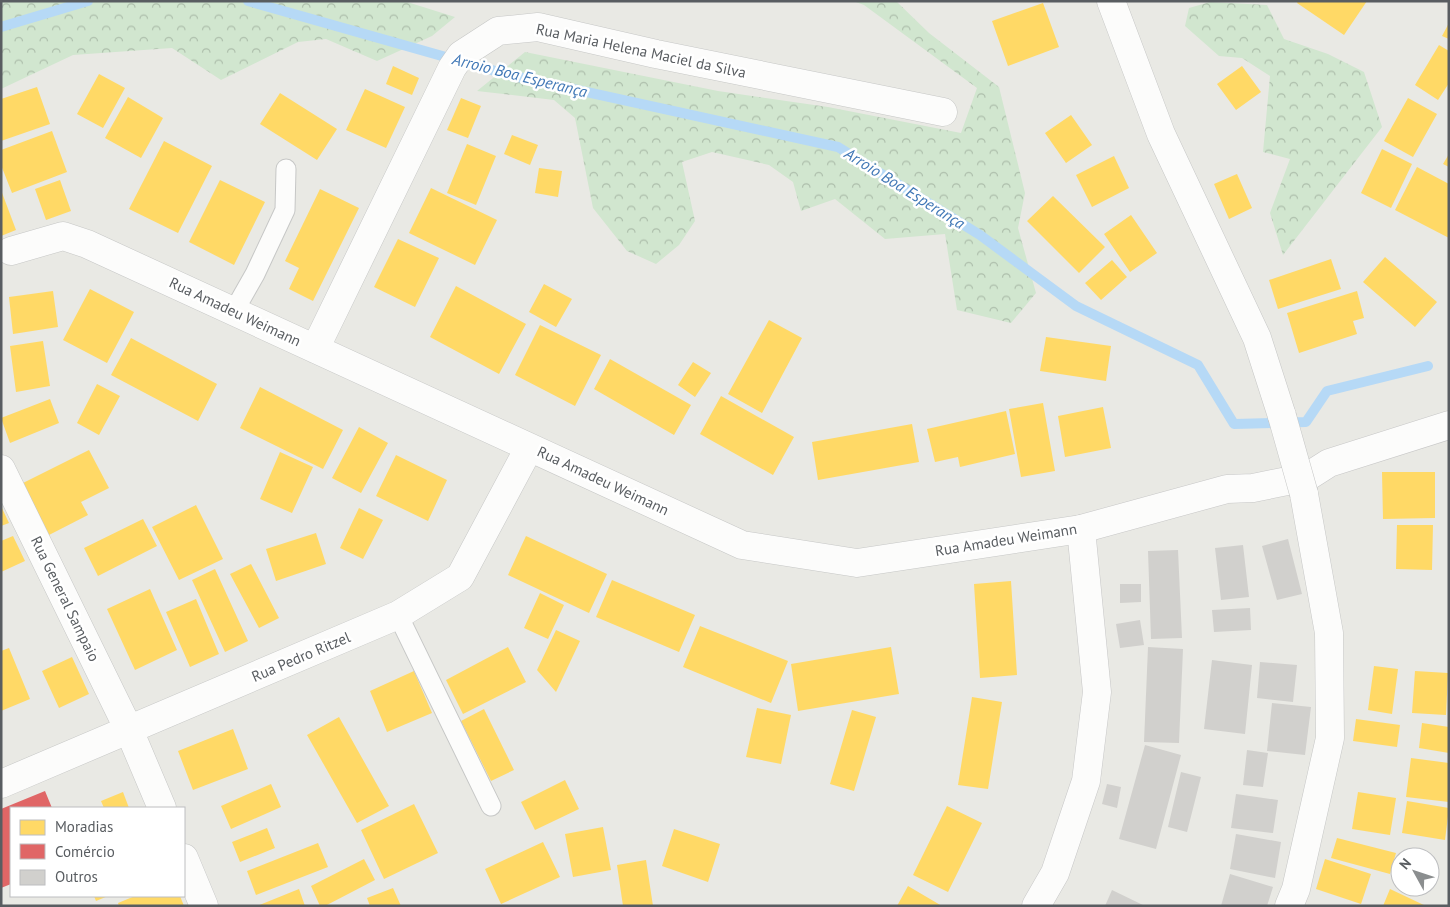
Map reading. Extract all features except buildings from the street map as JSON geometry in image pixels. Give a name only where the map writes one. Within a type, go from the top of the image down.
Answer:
[{"type":"street","points":[[1111,1],[1161,134],[1257,338],[1274,388],[1304,494],[1329,633],[1330,738],[1296,889],[1289,906]]},
{"type":"street","name":"Rua Maria Helena Maciel da Silva","points":[[315,349],[456,61],[498,31],[538,27],[656,54],[943,112]]},
{"type":"street","name":"Rua Amadeu Weimann","points":[[12,251],[63,236],[87,244],[742,545],[856,563],[1081,529],[1227,489],[1253,488],[1306,477],[1329,463],[1449,425]]},
{"type":"street","name":"Rua Pedro Ritzel","points":[[1,784],[398,615],[460,577],[529,448]]},
{"type":"street","name":"Rua General Sampaio","points":[[1,469],[129,730],[162,807]]},
{"type":"street","points":[[1036,906],[1055,872],[1086,781],[1097,692],[1081,529]]},
{"type":"street","points":[[185,860],[204,906]]},
{"type":"lane","points":[[234,311],[255,274],[285,210],[286,170]]},
{"type":"lane","points":[[398,615],[490,806]]},
{"type":"green space","points":[[1,1],[404,1],[455,17],[432,36],[377,61],[326,39],[298,42],[221,80],[172,48],[73,55],[1,89]]},
{"type":"green space","points":[[853,1],[896,1],[929,33],[999,87],[1025,193],[1018,228],[1036,293],[1011,323],[957,310],[945,234],[885,239],[835,199],[801,211],[793,182],[769,165],[712,152],[682,162],[695,221],[679,245],[656,264],[627,251],[593,208],[575,118],[554,100],[477,91],[525,52],[718,91],[828,107],[961,133],[977,88],[864,5]]},
{"type":"green space","points":[[1210,2],[1267,5],[1284,39],[1328,54],[1364,72],[1382,127],[1283,255],[1270,213],[1290,159],[1263,152],[1270,76],[1242,58],[1219,56],[1185,26],[1189,8]]},
{"type":"waterway","name":"Arroio Boa Esperança","points":[[1,27],[88,1]]},
{"type":"waterway","name":"Arroio Boa Esperança","points":[[248,1],[509,75],[838,147],[980,235],[1076,306],[1198,365],[1234,424],[1306,422],[1327,391],[1428,366]]}]
